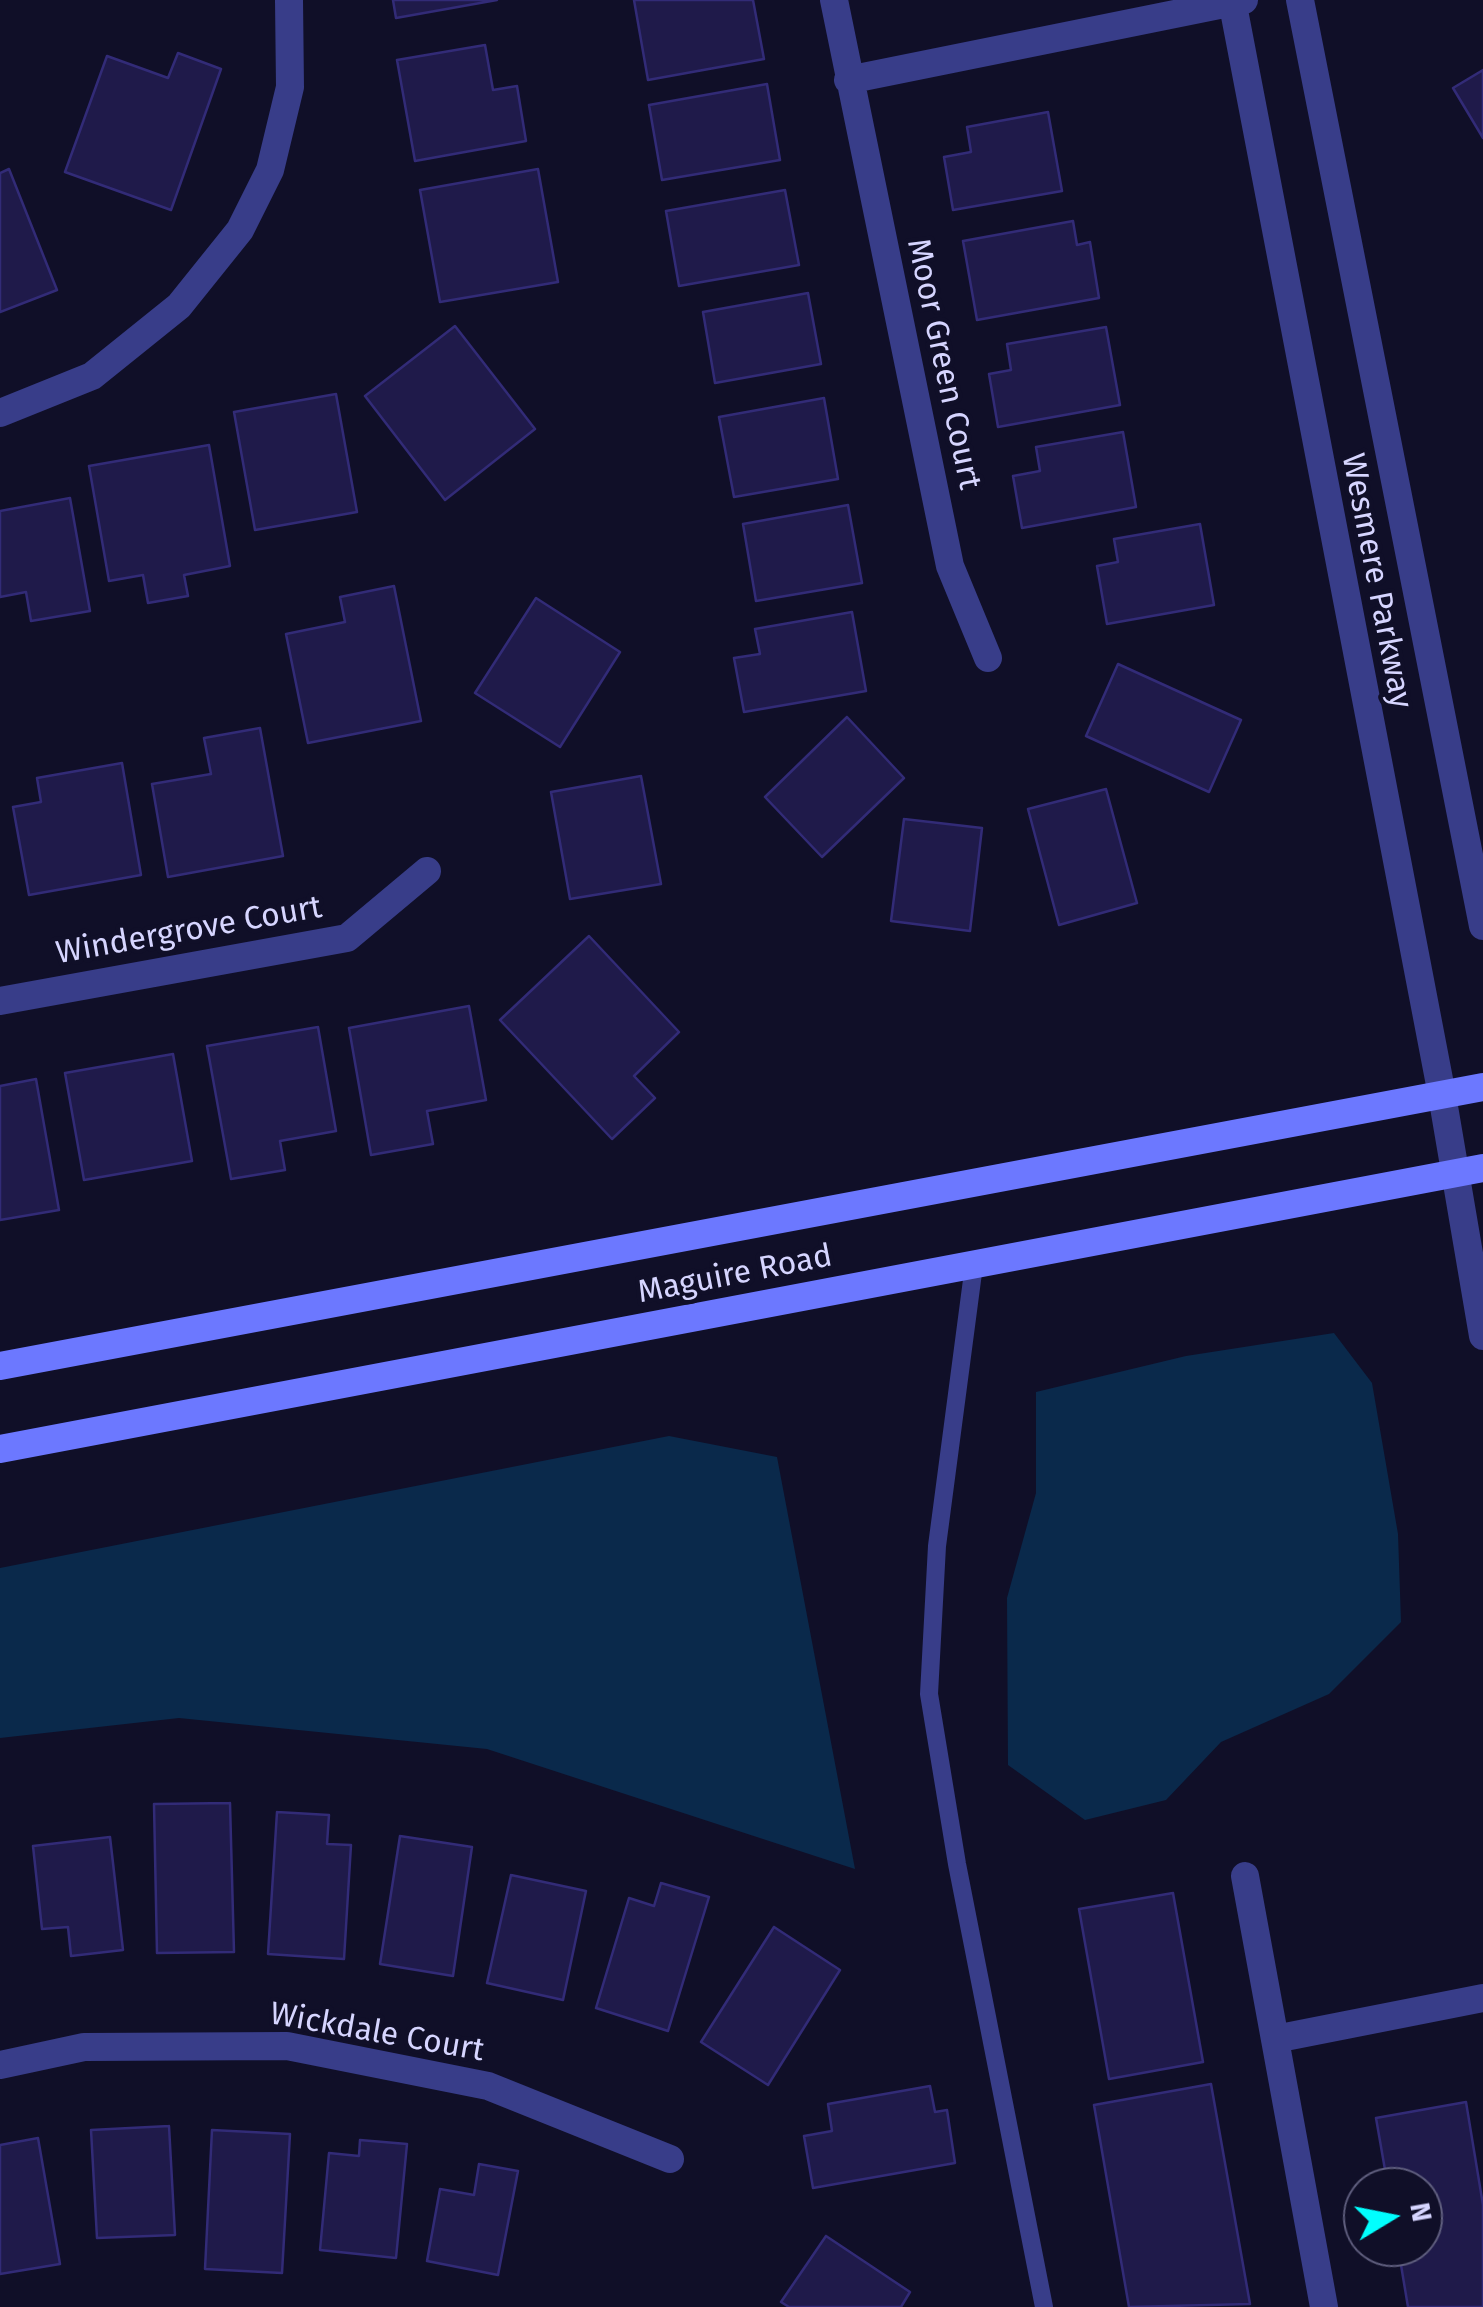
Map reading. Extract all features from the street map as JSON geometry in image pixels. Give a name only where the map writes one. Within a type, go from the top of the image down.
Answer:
[{"type":"main road","name":"Maguire Road","points":[[0,1366],[1483,1087]]},
{"type":"main road","name":"Maguire Road","points":[[0,1449],[1483,1168]]},
{"type":"street","points":[[0,413],[92,376],[179,306],[240,230],[270,170],[290,87],[289,0]]},
{"type":"street","name":"Moor Green Court","points":[[834,0],[950,566],[988,658]]},
{"type":"street","name":"Wesmere Parkway","points":[[1300,0],[1483,926]]},
{"type":"street","points":[[848,80],[1236,1]]},
{"type":"street","name":"Wesmere Parkway","points":[[1236,1],[1442,1095],[1483,1336]]},
{"type":"street","name":"Windergrove Court","points":[[0,1001],[347,938],[428,870]]},
{"type":"street","points":[[1245,1876],[1324,2307]]},
{"type":"street","points":[[1275,2040],[1483,1998]]},
{"type":"street","name":"Wickdale Court","points":[[0,2066],[84,2048],[287,2046],[488,2086],[670,2159]]},
{"type":"lane","points":[[974,1265],[937,1546],[930,1694],[958,1864],[1044,2307]]},
{"type":"water","points":[[1334,1333],[1372,1383],[1398,1534],[1401,1622],[1329,1694],[1221,1742],[1166,1800],[1085,1820],[1008,1765],[1007,1598],[1036,1493],[1036,1392],[1186,1356]]},
{"type":"water","points":[[669,1436],[777,1457],[855,1869],[487,1749],[179,1718],[0,1738],[0,1568]]},
{"type":"building","points":[[393,0],[497,0],[396,18]]},
{"type":"building","points":[[634,0],[753,0],[764,59],[648,80]]},
{"type":"building","points":[[485,45],[493,90],[517,86],[526,141],[415,161],[397,60]]},
{"type":"building","points":[[178,53],[221,69],[171,210],[65,172],[107,56],[168,78]]},
{"type":"building","points":[[1483,70],[1483,138],[1453,88]]},
{"type":"building","points":[[767,84],[780,160],[662,180],[649,105]]},
{"type":"building","points":[[1048,112],[1062,191],[953,210],[944,157],[971,152],[967,127]]},
{"type":"building","points":[[9,169],[57,290],[0,312],[0,173]]},
{"type":"building","points":[[538,169],[558,282],[440,302],[420,190]]},
{"type":"building","points":[[785,190],[799,265],[679,286],[666,211]]},
{"type":"building","points":[[1073,221],[1077,245],[1090,242],[1099,298],[977,320],[963,241]]},
{"type":"building","points":[[808,293],[821,364],[715,383],[703,312]]},
{"type":"building","points":[[455,326],[535,429],[445,500],[365,396]]},
{"type":"building","points":[[1106,327],[1120,405],[998,427],[989,374],[1011,370],[1007,344]]},
{"type":"building","points":[[336,394],[357,512],[255,530],[234,412]]},
{"type":"building","points":[[824,398],[838,479],[734,497],[719,417]]},
{"type":"building","points":[[1123,432],[1136,507],[1022,528],[1013,476],[1040,471],[1036,447]]},
{"type":"building","points":[[209,445],[230,566],[184,575],[188,596],[148,603],[143,575],[109,581],[89,466]]},
{"type":"building","points":[[70,498],[90,611],[31,621],[26,592],[0,597],[0,511]]},
{"type":"building","points":[[848,505],[862,583],[756,601],[743,524]]},
{"type":"building","points":[[1200,524],[1214,605],[1107,624],[1097,566],[1118,562],[1114,539]]},
{"type":"building","points":[[394,586],[421,721],[308,743],[286,634],[345,622],[340,597]]},
{"type":"building","points":[[536,598],[620,652],[560,747],[475,693]]},
{"type":"building","points":[[852,612],[866,691],[744,712],[734,658],[760,654],[755,629]]},
{"type":"building","points":[[1118,664],[1241,720],[1209,792],[1086,736]]},
{"type":"building","points":[[847,717],[904,778],[822,857],[765,797]]},
{"type":"building","points":[[260,728],[283,856],[168,877],[152,784],[211,774],[204,738]]},
{"type":"building","points":[[122,763],[141,875],[29,895],[13,807],[41,802],[37,778]]},
{"type":"building","points":[[641,776],[661,884],[570,899],[551,792]]},
{"type":"building","points":[[1106,789],[1137,903],[1059,925],[1028,809]]},
{"type":"building","points":[[904,819],[982,828],[970,931],[891,921]]},
{"type":"building","points":[[589,936],[679,1032],[634,1076],[655,1098],[612,1139],[500,1020]]},
{"type":"building","points":[[469,1006],[486,1100],[427,1111],[433,1144],[371,1155],[349,1028]]},
{"type":"building","points":[[318,1027],[336,1131],[280,1141],[285,1170],[231,1179],[207,1046]]},
{"type":"building","points":[[173,1054],[192,1161],[84,1180],[65,1073]]},
{"type":"building","points":[[36,1079],[59,1210],[0,1220],[0,1086]]},
{"type":"building","points":[[230,1803],[234,1952],[157,1953],[154,1804]]},
{"type":"building","points":[[277,1812],[329,1815],[327,1844],[351,1845],[344,1959],[268,1954]]},
{"type":"building","points":[[400,1836],[472,1847],[453,1976],[380,1964]]},
{"type":"building","points":[[110,1837],[123,1950],[71,1956],[68,1927],[42,1929],[33,1846]]},
{"type":"building","points":[[511,1875],[586,1891],[563,2000],[487,1983]]},
{"type":"building","points":[[661,1883],[709,1897],[668,2031],[596,2008],[629,1898],[654,1906]]},
{"type":"building","points":[[1173,1893],[1203,2062],[1109,2079],[1079,1909]]},
{"type":"building","points":[[774,1927],[840,1970],[768,2085],[701,2042]]},
{"type":"building","points":[[1211,2084],[1250,2304],[1129,2307],[1094,2105]]},
{"type":"building","points":[[930,2086],[935,2112],[947,2110],[955,2163],[813,2188],[804,2136],[832,2131],[828,2104]]},
{"type":"building","points":[[1466,2102],[1483,2205],[1483,2307],[1408,2307],[1401,2267],[1443,2267],[1443,2167],[1385,2167],[1376,2118]]},
{"type":"building","points":[[169,2126],[175,2235],[97,2238],[91,2130]]},
{"type":"building","points":[[212,2130],[290,2134],[282,2273],[205,2269]]},
{"type":"building","points":[[38,2138],[60,2264],[0,2274],[0,2145]]},
{"type":"building","points":[[360,2140],[407,2144],[396,2258],[320,2250],[329,2153],[359,2156]]},
{"type":"building","points":[[479,2164],[518,2171],[498,2275],[427,2261],[440,2189],[474,2195]]},
{"type":"building","points":[[826,2236],[910,2292],[901,2307],[789,2307],[781,2302]]}]
